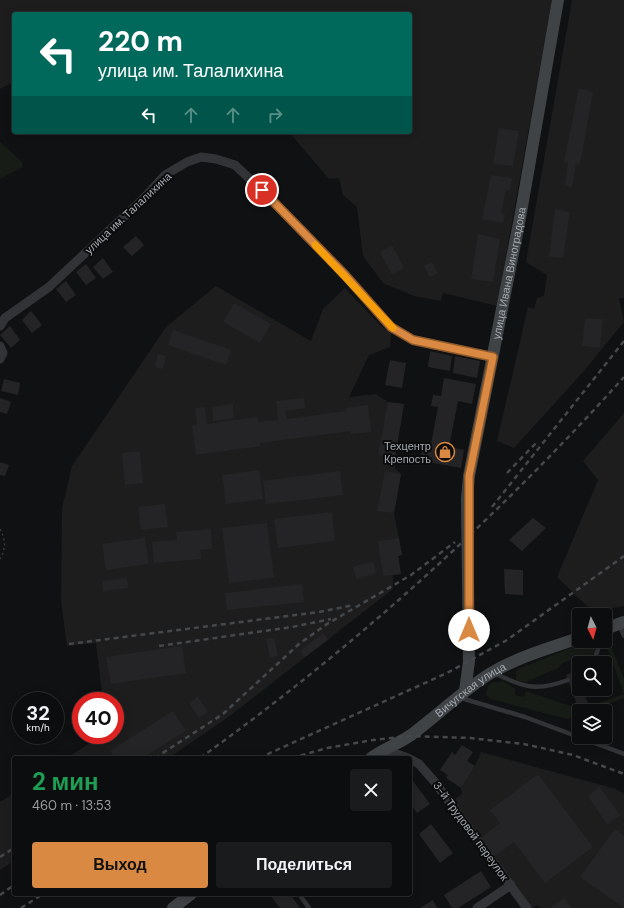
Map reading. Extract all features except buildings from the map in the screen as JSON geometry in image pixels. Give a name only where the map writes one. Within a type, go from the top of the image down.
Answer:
[{"type":"street","name":"улица Ивана Виноградова","points":[[461,694],[469,661],[469,476],[520,218],[558,0]]},
{"type":"street","name":"улица им. Талалихина","points":[[0,326],[5,318],[49,287],[145,197],[165,175],[188,162],[201,157],[216,159],[235,165],[345,275],[391,327],[413,340],[493,357]]},
{"type":"street","points":[[0,346],[3,353],[0,360]]},
{"type":"street","points":[[612,627],[622,623]]},
{"type":"street","name":"Вичугская улица","points":[[374,756],[383,749],[410,736],[461,694],[492,672],[511,663],[572,641]]},
{"type":"street","name":"3-й Трудовой переулок","points":[[383,749],[403,756]]},
{"type":"street","name":"3-й Трудовой переулок","points":[[412,760],[419,764],[431,777],[527,908]]},
{"type":"street","points":[[477,908],[511,885]]},
{"type":"street","points":[[173,908],[188,896]]},
{"type":"lane","points":[[622,623],[624,636]]},
{"type":"lane","points":[[492,672],[518,685],[533,687],[551,686],[568,680]]},
{"type":"lane","points":[[461,694],[624,754]]},
{"type":"lane","points":[[300,896],[309,908]]},
{"type":"path","points":[[0,530],[5,540],[5,550],[0,559]]},
{"type":"shaded area","points":[[0,0],[552,0],[497,306],[443,293],[441,301],[414,296],[383,283],[363,256],[357,207],[343,195],[339,178],[329,179],[291,134],[412,134],[412,12],[12,12],[12,83],[0,89]]},
{"type":"shaded area","points":[[572,0],[624,0],[624,298],[619,298],[624,322],[584,371],[514,448],[497,441],[528,307],[534,309],[537,298],[544,296],[547,275],[526,262]]},
{"type":"shaded area","points":[[0,142],[22,162],[23,167],[0,179]]},
{"type":"shaded area","points":[[216,286],[311,341],[323,309],[345,288],[383,328],[391,333],[390,347],[369,355],[349,397],[376,394],[388,402],[404,404],[395,457],[395,468],[401,474],[394,513],[402,555],[398,556],[401,574],[393,575],[393,589],[231,715],[172,756],[70,756],[88,744],[124,744],[124,692],[102,692],[96,643],[67,646],[61,601],[62,508],[72,466],[166,327]]},
{"type":"shaded area","points":[[624,413],[624,606],[612,608],[589,608],[557,577],[598,480],[583,461]]},
{"type":"shaded area","points":[[572,648],[595,648],[591,656],[572,656],[572,660],[563,663],[558,668],[526,682],[516,680],[516,672],[518,669]]},
{"type":"shaded area","points":[[607,648],[612,648],[624,679],[624,694],[612,661],[612,656],[610,656]]},
{"type":"shaded area","points":[[503,681],[515,689],[515,695],[524,697],[526,691],[570,706],[572,709],[572,717],[567,719],[490,699],[486,692],[490,683]]},
{"type":"shaded area","points":[[624,694],[624,698],[608,704],[596,704]]},
{"type":"shaded area","points":[[481,752],[616,789],[624,794],[624,908],[540,908],[538,905],[532,908],[453,800],[462,794],[461,788],[475,766]]},
{"type":"shaded area","points":[[12,794],[12,862],[0,870],[0,802]]},
{"type":"railway","points":[[492,507],[624,341]]},
{"type":"railway","points":[[203,756],[258,716],[314,671],[369,626],[422,579],[526,480],[624,377]]},
{"type":"railway","points":[[507,473],[536,443]]},
{"type":"railway","points":[[158,756],[223,714],[299,644],[327,624],[411,575],[455,542]]},
{"type":"railway","points":[[263,756],[447,673],[507,640],[624,556]]},
{"type":"railway","points":[[69,644],[319,612],[354,605]]},
{"type":"railway","points":[[159,646],[292,627],[331,619]]},
{"type":"railway","points":[[299,756],[327,748],[373,740],[410,736],[470,738],[524,744],[573,755],[624,774]]},
{"type":"railway","points":[[0,857],[12,849]]},
{"type":"railway","points":[[0,895],[12,886]]},
{"type":"railway","points":[[21,908],[40,896]]},
{"type":"slow traffic","points":[[315,245],[345,275],[393,328]]},
{"type":"place","name":"Техцентр Крепость","points":[[445,452]]},
{"type":"route","points":[[262,190],[345,275],[391,327],[413,340],[493,357],[469,476],[469,630]]}]
